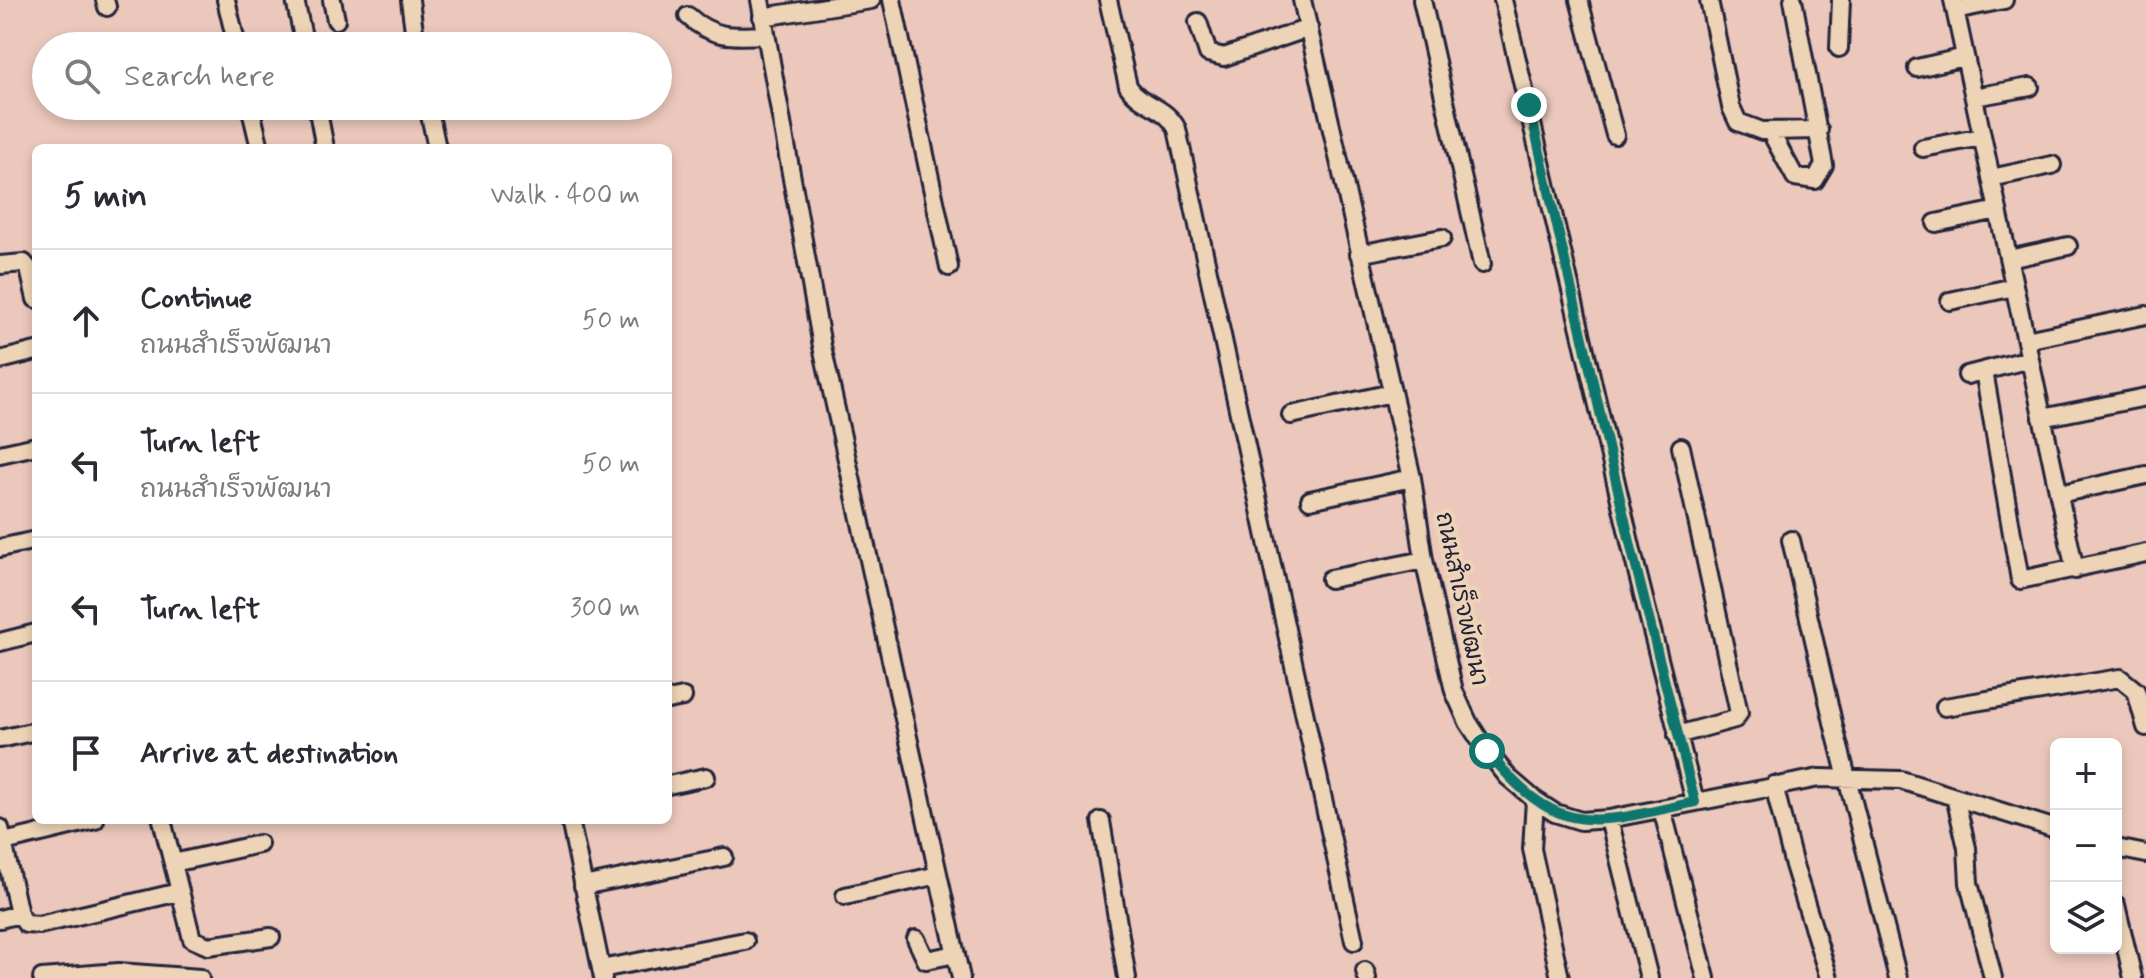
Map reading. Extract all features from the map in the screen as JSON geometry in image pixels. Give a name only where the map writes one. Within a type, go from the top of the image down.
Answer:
[{"type":"street","points":[[226,0],[234,32]]},
{"type":"street","points":[[295,0],[302,32]]},
{"type":"street","points":[[332,0],[336,20]]},
{"type":"street","points":[[410,0],[414,32]]},
{"type":"street","points":[[871,0],[761,8],[822,346],[961,978]]},
{"type":"street","points":[[892,0],[949,267]]},
{"type":"street","points":[[1108,0],[1128,86],[1133,93],[1171,116],[1177,129],[1354,941]]},
{"type":"street","name":"ถนนสำเร็จพัฒนา","points":[[1302,0],[1412,478],[1424,560],[1454,691],[1468,722],[1508,777],[1555,813],[1581,821],[1609,819],[1819,778],[1901,780],[2050,827]]},
{"type":"street","points":[[1422,0],[1482,264]]},
{"type":"street","points":[[1503,0],[1695,802]]},
{"type":"street","points":[[1579,0],[1615,135]]},
{"type":"street","points":[[1709,0],[1731,107],[1738,122],[1748,129],[1819,130]]},
{"type":"street","points":[[1770,131],[1785,164],[1795,177],[1805,181],[1815,180],[1824,165],[1793,0]]},
{"type":"street","points":[[1839,48],[1841,0]]},
{"type":"street","points":[[2004,0],[1954,5],[2075,570]]},
{"type":"street","points":[[688,16],[709,33],[725,37],[764,35]]},
{"type":"street","points":[[1198,22],[1208,53],[1224,57],[1309,28]]},
{"type":"street","points":[[1917,68],[1965,57]]},
{"type":"street","points":[[1974,97],[2030,87]]},
{"type":"street","points":[[253,120],[259,144]]},
{"type":"street","points":[[320,120],[324,144]]},
{"type":"street","points":[[431,120],[436,144]]},
{"type":"street","points":[[1923,148],[1982,137]]},
{"type":"street","points":[[1991,178],[2052,165]]},
{"type":"street","points":[[1936,223],[1998,210]]},
{"type":"street","points":[[1359,254],[1442,238]]},
{"type":"street","points":[[2009,259],[2068,246]]},
{"type":"street","points":[[0,265],[24,263],[32,287]]},
{"type":"street","points":[[1950,301],[2014,287]]},
{"type":"street","points":[[2026,340],[2146,315]]},
{"type":"street","points":[[0,360],[32,352]]},
{"type":"street","points":[[1967,375],[2030,359]]},
{"type":"street","points":[[1984,371],[2020,580],[2146,553]]},
{"type":"street","points":[[1291,415],[1392,393]]},
{"type":"street","points":[[2042,418],[2146,397]]},
{"type":"street","points":[[0,454],[32,447]]},
{"type":"street","points":[[1677,735],[1735,719],[1739,713],[1681,447]]},
{"type":"street","points":[[2059,494],[2146,475]]},
{"type":"street","points":[[1310,500],[1412,478]]},
{"type":"street","points":[[1791,540],[1898,978]]},
{"type":"street","points":[[0,548],[32,541]]},
{"type":"street","points":[[1330,579],[1424,560]]},
{"type":"street","points":[[0,642],[32,634]]},
{"type":"street","points":[[1945,707],[2114,677],[2130,683],[2136,691],[2146,727]]},
{"type":"street","points":[[0,739],[32,732]]},
{"type":"street","points":[[672,784],[706,777]]},
{"type":"street","points":[[1774,785],[1793,862],[1829,978]]},
{"type":"street","points":[[1955,797],[1967,848],[1969,883],[1993,978]]},
{"type":"street","points":[[1535,800],[1532,849],[1560,978]]},
{"type":"street","points":[[1662,809],[1706,978]]},
{"type":"street","points":[[1609,819],[1649,978]]},
{"type":"street","points":[[1101,821],[1127,978]]},
{"type":"street","points":[[70,824],[2,835],[19,914],[26,924],[39,925],[179,892]]},
{"type":"street","points":[[163,824],[192,939],[208,946],[271,937]]},
{"type":"street","points":[[571,824],[602,974],[745,941]]},
{"type":"street","points":[[173,863],[259,844]]},
{"type":"street","points":[[2122,849],[2146,854]]},
{"type":"street","points":[[583,886],[724,857]]},
{"type":"street","points":[[845,896],[938,875]]},
{"type":"street","points":[[0,919],[19,914]]},
{"type":"street","points":[[2122,931],[2133,978]]},
{"type":"street","points":[[916,939],[926,960],[956,954]]},
{"type":"street","points":[[42,978],[119,972],[200,978]]},
{"type":"route","points":[[1487,751],[1508,777],[1535,800],[1555,813],[1581,821],[1609,819],[1695,802],[1633,555],[1529,105]]}]
